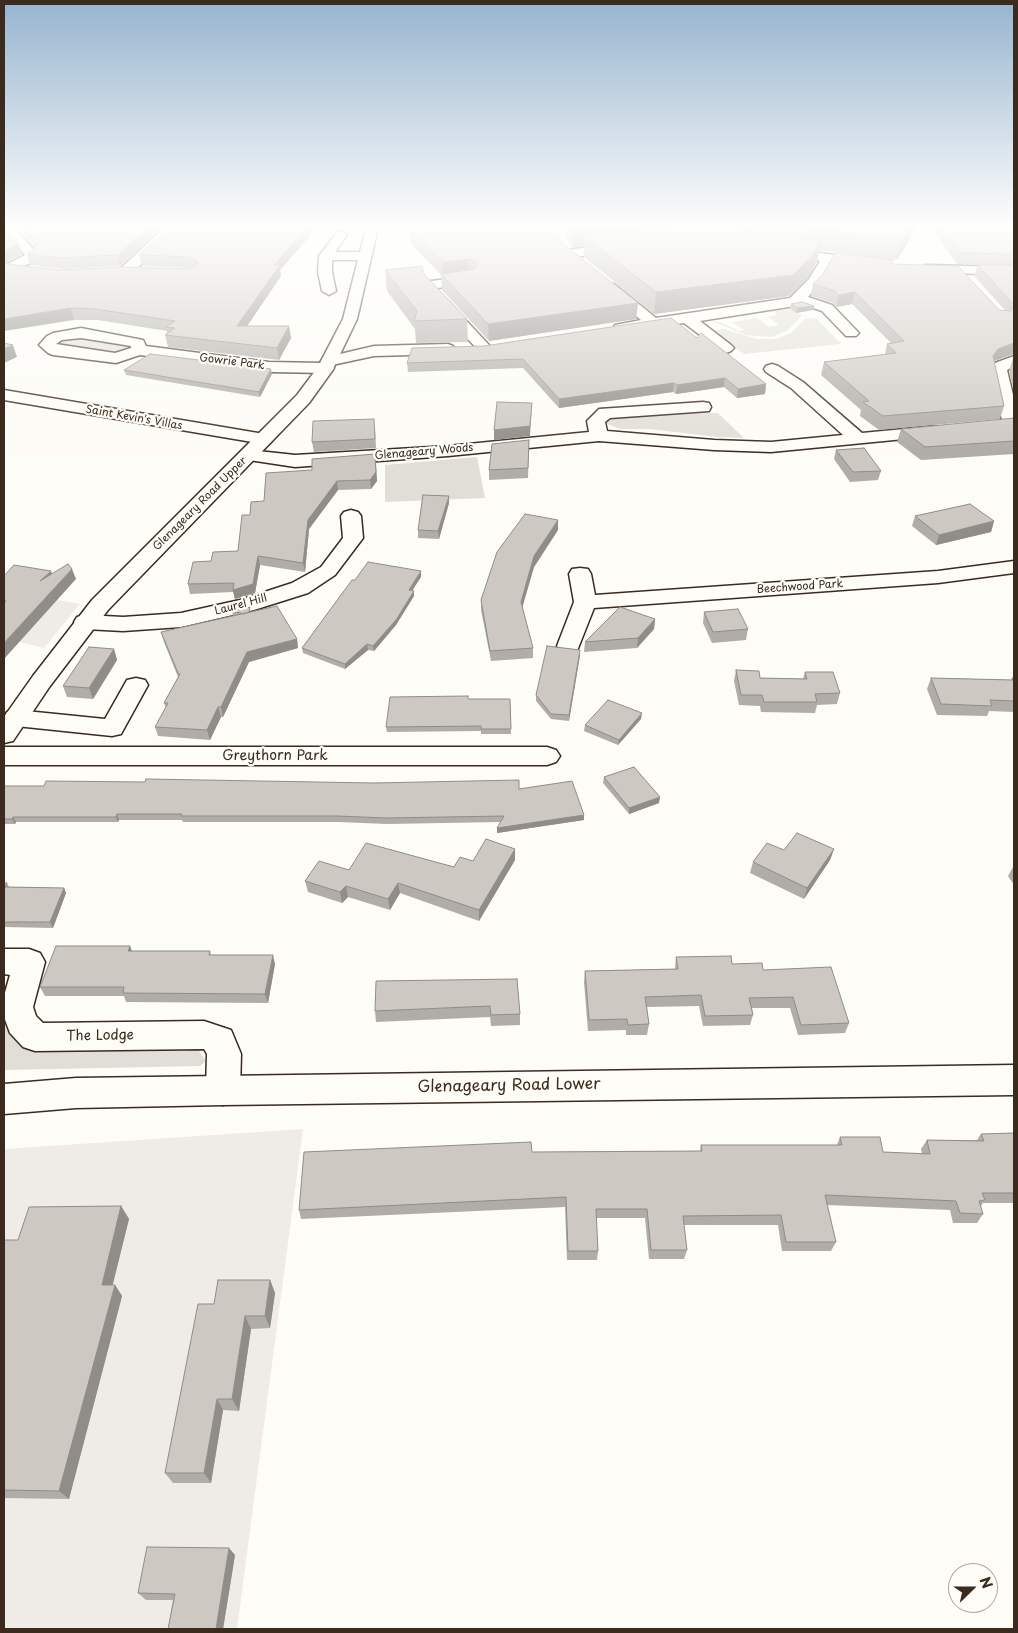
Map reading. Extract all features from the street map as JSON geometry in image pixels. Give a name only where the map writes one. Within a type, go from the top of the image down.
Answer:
[{"type":"street","name":"Glenageary Road Upper","points":[[10,727],[85,622],[304,399],[328,365],[350,319],[354,300]]},
{"type":"street","points":[[440,300],[484,348]]},
{"type":"street","points":[[625,300],[653,323]]},
{"type":"street","points":[[602,331],[796,300]]},
{"type":"street","points":[[805,300],[827,308],[851,333]]},
{"type":"street","points":[[687,318],[726,348]]},
{"type":"street","name":"Gowrie Park","points":[[139,350],[138,343],[81,333],[58,336],[47,345],[52,350],[116,358],[139,350],[269,367],[328,365],[364,352],[499,346]]},
{"type":"street","points":[[994,426],[1013,425],[999,370],[1001,366],[1014,361]]},
{"type":"street","points":[[772,369],[796,385],[858,439]]},
{"type":"street","name":"Saint Kevin's Villas","points":[[4,395],[257,447]]},
{"type":"street","points":[[599,436],[596,420],[605,413],[703,407]]},
{"type":"street","name":"Glenageary Woods","points":[[257,447],[295,461],[448,451],[599,436],[714,445],[771,447],[948,430]]},
{"type":"street","name":"Laurel Hill","points":[[85,622],[123,624],[181,620],[246,605],[300,588],[328,571],[353,538],[351,516]]},
{"type":"street","name":"Beechwood Park","points":[[585,602],[938,577],[1014,567]]},
{"type":"street","points":[[569,646],[585,602],[580,574]]},
{"type":"street","points":[[10,727],[49,720],[112,728],[136,685]]},
{"type":"street","name":"Greythorn Park","points":[[4,756],[547,756]]},
{"type":"street","name":"The Lodge","points":[[4,962],[29,962],[17,1007],[22,1023],[35,1037],[204,1035],[219,1040],[224,1054],[223,1090]]},
{"type":"street","name":"Glenageary Road Lower","points":[[4,1098],[76,1093],[223,1090],[1014,1080]]},
{"type":"shaded area","points":[[789,309],[802,315],[788,330],[772,337],[746,335],[714,322],[717,321],[740,331],[744,330],[732,322],[757,318],[769,327],[779,325],[768,317],[776,315],[775,311]]},
{"type":"shaded area","points":[[816,318],[841,344],[744,354],[712,331],[724,329],[757,339],[776,339],[791,333],[805,319]]},
{"type":"shaded area","points":[[73,336],[130,345],[131,347],[115,353],[57,344],[57,342]]},
{"type":"shaded area","points":[[718,413],[744,438],[717,437],[650,429],[620,429],[605,423],[607,418],[628,414]]},
{"type":"shaded area","points":[[477,457],[485,498],[385,502],[385,465]]},
{"type":"shaded area","points":[[4,590],[80,604],[44,648],[4,638]]},
{"type":"shaded area","points":[[4,1016],[9,1034],[21,1043],[197,1048],[206,1061],[200,1066],[4,1070]]},
{"type":"shaded area","points":[[303,1129],[237,1629],[4,1629],[4,1149]]},
{"type":"building","points":[[4,300],[255,300],[237,326],[289,326],[277,348],[165,335],[175,328],[166,327],[175,321],[95,309],[71,308],[4,319]]},
{"type":"building","points":[[409,300],[449,300],[467,319],[414,321],[417,311]]},
{"type":"building","points":[[466,300],[634,300],[638,303],[488,324]]},
{"type":"building","points":[[863,300],[990,300],[999,310],[1011,311],[1014,305],[1014,343],[998,349],[993,356],[1004,406],[883,416],[863,402],[869,401],[824,362],[896,353],[887,344],[904,341]]},
{"type":"building","points":[[802,302],[814,306],[797,308],[791,304]]},
{"type":"building","points":[[671,318],[697,338],[701,333],[766,384],[738,389],[725,378],[559,399],[523,359],[407,363],[412,348],[484,346]]},
{"type":"building","points":[[4,343],[13,345],[4,349]]},
{"type":"building","points":[[150,354],[271,369],[259,392],[124,370]]},
{"type":"building","points":[[497,402],[532,403],[530,426],[494,430]]},
{"type":"building","points":[[1014,418],[1014,441],[925,447],[901,429]]},
{"type":"building","points":[[374,419],[375,439],[312,442],[313,421]]},
{"type":"building","points":[[529,440],[528,468],[489,470],[492,444]]},
{"type":"building","points":[[864,448],[881,471],[853,472],[836,450]]},
{"type":"building","points":[[375,454],[376,472],[370,480],[337,481],[308,520],[303,563],[258,556],[253,584],[233,590],[234,583],[188,584],[193,562],[211,561],[213,552],[238,551],[242,515],[250,515],[251,502],[264,501],[266,473],[312,470],[312,459]]},
{"type":"building","points":[[423,495],[449,496],[438,531],[418,530]]},
{"type":"building","points":[[970,504],[994,521],[939,535],[915,516]]},
{"type":"building","points":[[525,514],[558,520],[534,556],[521,602],[533,648],[490,651],[481,600],[497,552]]},
{"type":"building","points":[[368,562],[421,571],[409,590],[414,591],[396,620],[373,646],[367,644],[345,664],[302,648],[352,580],[355,580]]},
{"type":"building","points":[[68,564],[72,569],[4,643],[4,603],[6,601],[4,601],[4,576],[14,565],[51,571],[40,581]]},
{"type":"building","points":[[277,606],[297,639],[247,652],[221,707],[218,707],[207,730],[155,727],[168,703],[164,703],[180,674],[161,632]]},
{"type":"building","points":[[250,607],[249,612],[244,614],[232,611]]},
{"type":"building","points":[[620,607],[655,619],[638,638],[585,642]]},
{"type":"building","points":[[738,609],[748,629],[713,632],[704,612]]},
{"type":"building","points":[[547,646],[580,650],[569,715],[551,714],[536,695]]},
{"type":"building","points":[[89,647],[114,649],[89,688],[63,686]]},
{"type":"building","points":[[736,670],[759,671],[760,678],[807,679],[805,672],[833,672],[840,693],[815,694],[817,702],[764,702],[762,695],[741,695]]},
{"type":"building","points":[[931,678],[1013,680],[1012,678],[1014,678],[1014,701],[990,700],[992,706],[941,704]]},
{"type":"building","points":[[468,696],[468,699],[510,699],[511,729],[481,729],[481,726],[386,727],[390,697]]},
{"type":"building","points":[[608,700],[642,713],[619,740],[585,725]]},
{"type":"building","points":[[634,767],[660,797],[629,808],[604,777]]},
{"type":"building","points":[[146,779],[374,783],[519,780],[519,789],[572,781],[584,815],[497,828],[504,816],[387,818],[117,814],[116,817],[13,817],[12,819],[4,819],[4,786],[44,786],[46,781],[145,782]]},
{"type":"building","points":[[797,833],[834,849],[807,888],[753,862],[767,843],[784,850]]},
{"type":"building","points":[[486,839],[515,849],[479,910],[398,883],[388,899],[346,886],[340,892],[305,881],[319,861],[349,870],[366,843],[454,867],[460,857],[473,861]]},
{"type":"building","points":[[4,883],[7,883],[5,887],[64,888],[50,922],[4,922]]},
{"type":"building","points":[[56,946],[130,946],[128,951],[210,951],[209,955],[273,955],[265,994],[123,993],[124,987],[40,987]]},
{"type":"building","points":[[731,956],[732,964],[762,963],[763,970],[831,967],[849,1023],[801,1025],[793,997],[749,998],[753,1015],[705,1016],[701,995],[645,997],[649,1024],[628,1025],[627,1019],[589,1020],[585,971],[678,969],[676,957]]},
{"type":"building","points":[[517,979],[520,1014],[491,1015],[490,1006],[375,1011],[376,981]]},
{"type":"building","points":[[1014,1133],[1014,1193],[982,1193],[985,1200],[979,1201],[983,1214],[960,1213],[956,1201],[825,1195],[836,1242],[786,1242],[781,1215],[683,1216],[687,1250],[651,1250],[647,1209],[596,1209],[598,1251],[568,1251],[566,1197],[299,1210],[304,1152],[531,1142],[532,1152],[702,1151],[701,1145],[842,1145],[840,1137],[880,1137],[883,1152],[930,1154],[927,1140],[984,1141],[981,1134]]},
{"type":"building","points":[[121,1206],[102,1285],[115,1285],[59,1491],[4,1490],[4,1240],[18,1240],[29,1207]]},
{"type":"building","points":[[218,1280],[270,1280],[265,1316],[245,1316],[232,1399],[217,1399],[204,1473],[165,1473],[198,1304],[214,1304]]},
{"type":"building","points":[[147,1547],[229,1548],[216,1629],[168,1629],[175,1594],[138,1593]]}]
